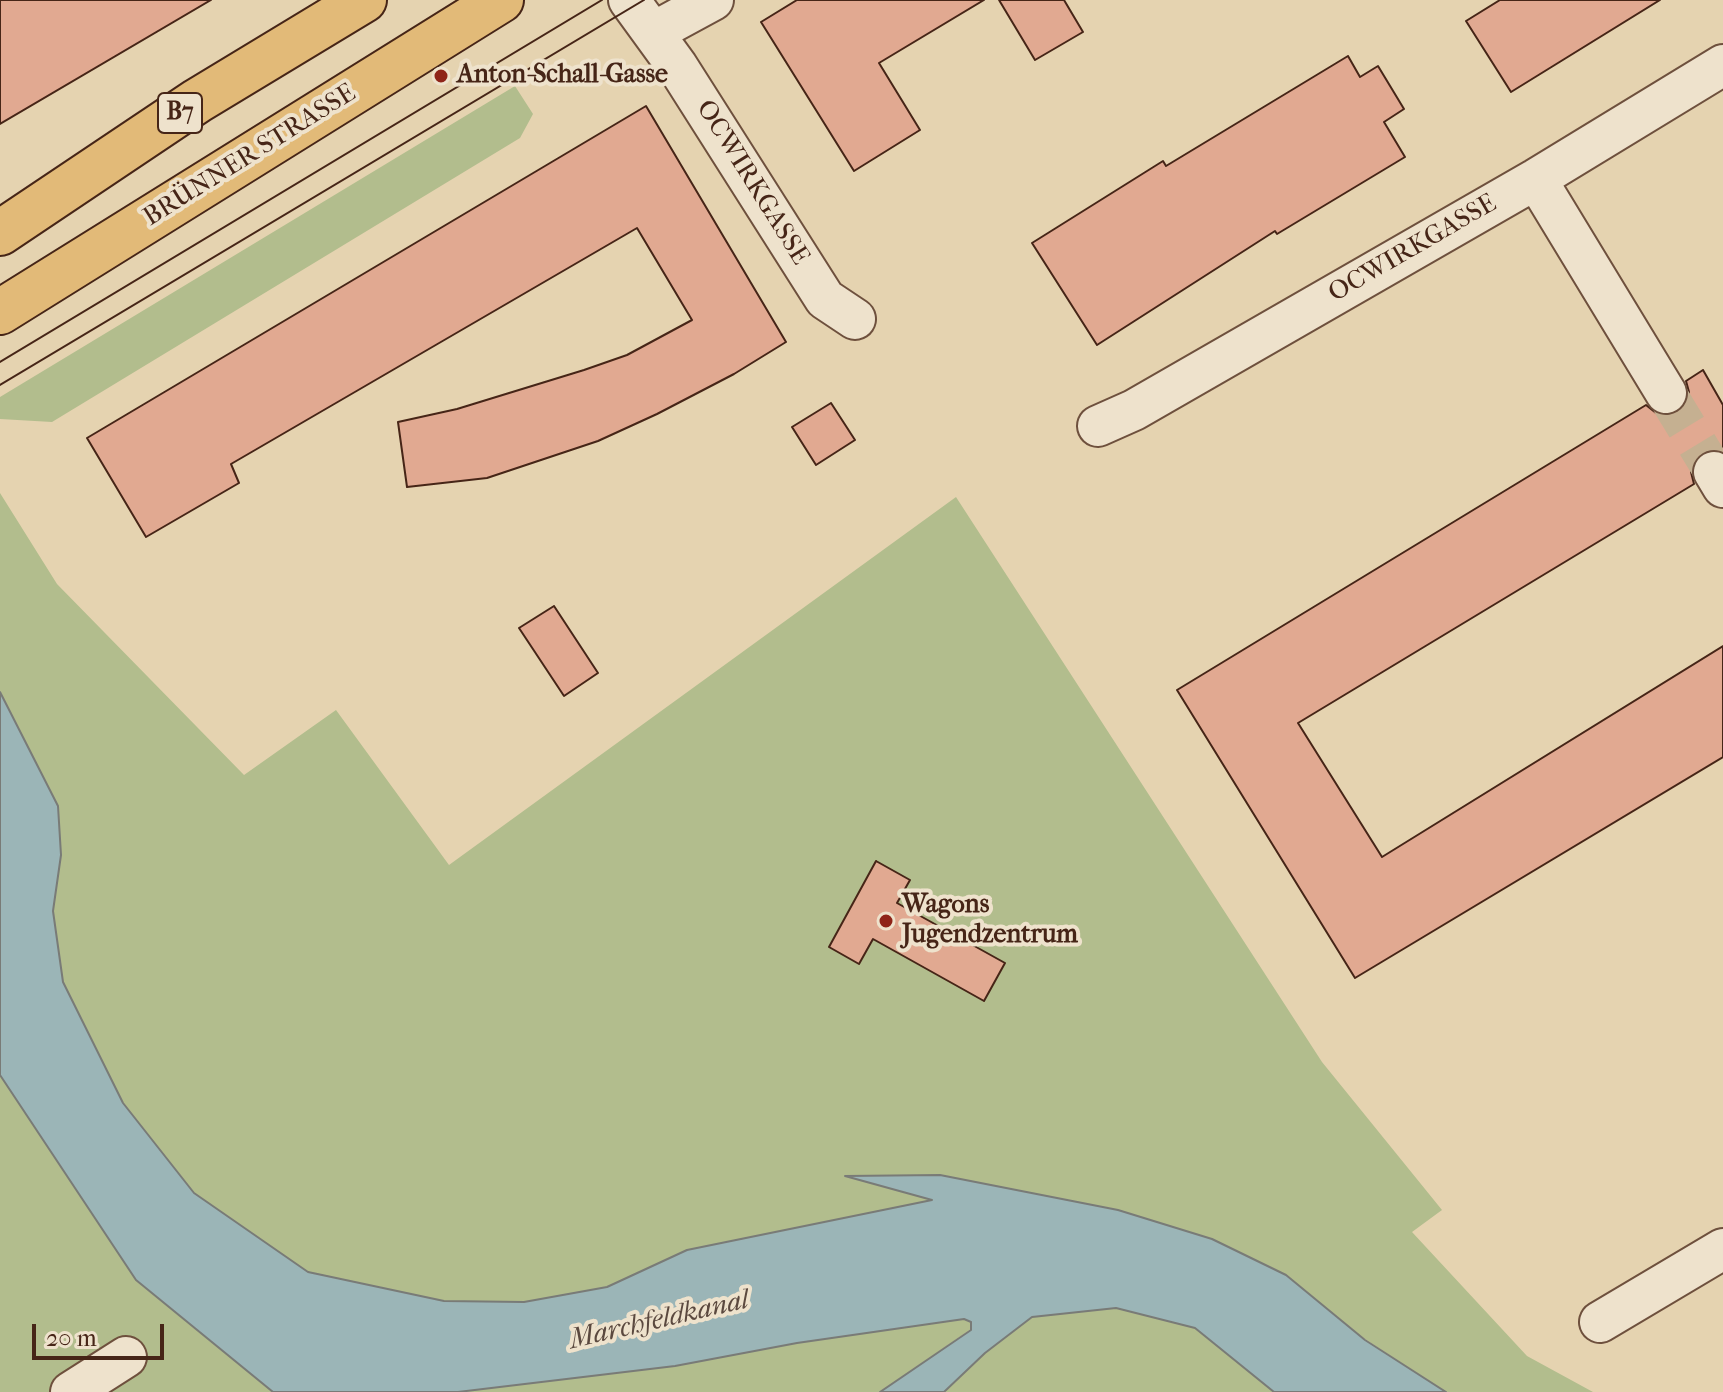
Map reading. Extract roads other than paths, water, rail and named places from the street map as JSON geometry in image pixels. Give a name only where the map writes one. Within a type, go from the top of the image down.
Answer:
[{"type":"main road","name":"B7","points":[[0,233],[197,101],[364,0]]},
{"type":"main road","name":"BRÜNNER STRASSE","points":[[0,312],[501,0]]},
{"type":"street","name":"OCWIRKGASSE","points":[[629,0],[654,32],[825,299],[855,319]]},
{"type":"street","points":[[654,32],[713,0]]},
{"type":"street","name":"OCWIRKGASSE","points":[[1098,426],[1134,410],[1536,179],[1723,65]]},
{"type":"street","points":[[1536,179],[1666,393]]},
{"type":"street","points":[[1600,1322],[1723,1249]]},
{"type":"street","points":[[71,1392],[126,1357]]},
{"type":"water","name":"Marchfeldkanal","points":[[0,692],[58,806],[61,855],[53,911],[63,982],[123,1103],[194,1193],[308,1272],[444,1301],[524,1302],[607,1287],[687,1250],[932,1200],[845,1176],[940,1175],[1118,1210],[1212,1239],[1286,1275],[1365,1340],[1446,1392],[1274,1392],[1195,1328],[1116,1308],[1032,1317],[985,1353],[944,1392],[880,1392],[971,1330],[971,1322],[964,1319],[797,1343],[675,1366],[458,1392],[273,1392],[136,1280],[0,1075]]},
{"type":"tunnel","points":[[1666,393],[1714,472]]},
{"type":"tram line","points":[[0,362],[602,0]]},
{"type":"tram line","points":[[0,385],[644,0]]},
{"type":"place","name":"Anton-Schall-Gasse","points":[[441,76]]},
{"type":"place","name":"Wagons Jugendzentrum","points":[[886,921]]}]
